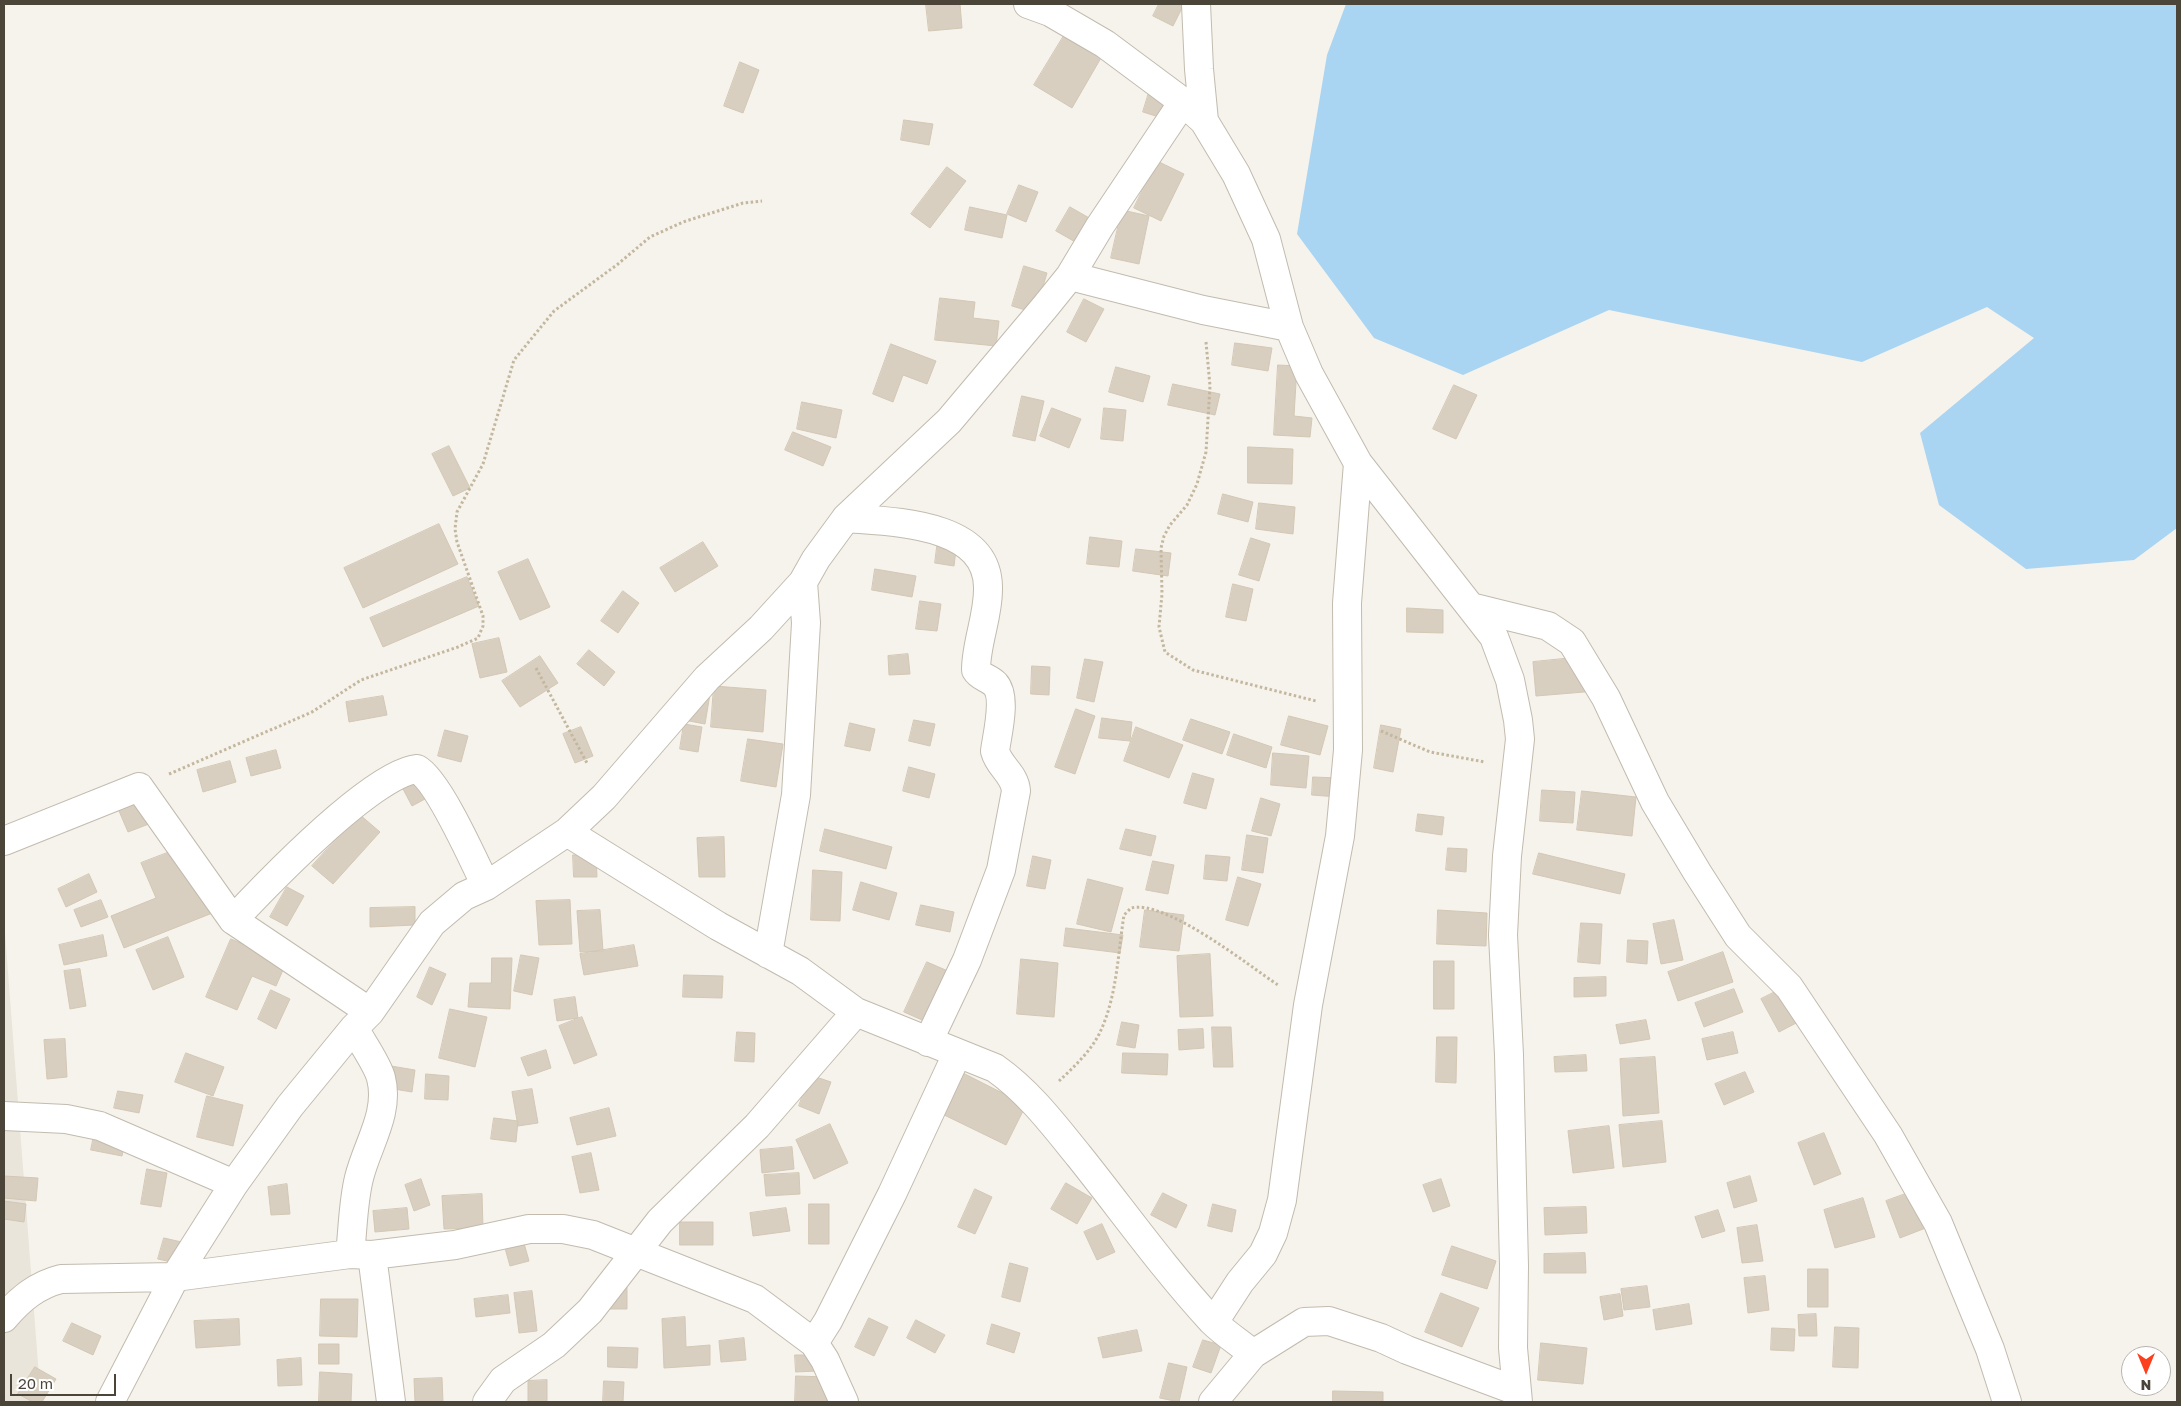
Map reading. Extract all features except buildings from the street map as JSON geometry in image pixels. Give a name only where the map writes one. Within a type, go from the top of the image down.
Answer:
[{"type":"street","points":[[1028,4],[1050,12],[1105,44],[1183,102],[1204,121],[1236,174],[1266,239],[1289,327],[1309,374],[1358,463],[1494,637],[1510,680],[1518,720],[1520,738],[1508,847],[1503,935],[1509,1056],[1514,1266],[1513,1348],[1517,1396],[1381,1338],[1330,1321],[1304,1322],[1253,1354],[1213,1402]]},
{"type":"street","points":[[1196,4],[1204,121]]},
{"type":"street","points":[[110,1402],[175,1277],[234,1184],[290,1106],[362,1020],[432,922],[464,896],[486,886],[567,832],[604,797],[707,678],[761,628],[803,582],[816,559],[846,518],[949,421],[1070,276],[1100,226],[1183,102]]},
{"type":"street","points":[[1070,276],[1203,310],[1289,327]]},
{"type":"street","points":[[1214,1322],[1240,1282],[1263,1254],[1273,1233],[1282,1200],[1308,1004],[1340,836],[1348,750],[1347,603],[1358,463]]},
{"type":"street","points":[[846,518],[903,524],[945,532],[970,548],[987,571],[988,602],[976,670],[979,675],[995,684],[999,690],[1001,702],[995,751],[996,757],[1016,783],[1016,791],[1001,870],[967,960],[928,1042]]},
{"type":"street","points":[[768,954],[796,795],[806,622],[803,582]]},
{"type":"street","points":[[1471,607],[1548,626],[1572,642],[1606,698],[1656,802],[1697,872],[1738,936],[1789,987],[1893,1143],[1938,1223],[1990,1349],[2007,1402]]},
{"type":"street","points":[[233,920],[267,883],[371,792],[401,773],[416,769],[427,778],[455,822],[486,886]]},
{"type":"street","points":[[4,841],[140,787],[233,920],[362,1020],[381,1077],[384,1101],[358,1180],[361,1254],[391,1402]]},
{"type":"street","points":[[567,832],[718,926],[800,970],[856,1012],[995,1068],[1011,1080],[1034,1102],[1096,1177],[1138,1232],[1214,1322],[1253,1354]]},
{"type":"street","points":[[487,1402],[503,1380],[554,1345],[590,1311],[660,1221],[758,1126],[856,1012]]},
{"type":"street","points":[[814,1343],[828,1321],[892,1194],[957,1054]]},
{"type":"street","points":[[4,1116],[66,1119],[100,1126],[234,1184]]},
{"type":"street","points":[[4,1318],[16,1303],[43,1283],[60,1279],[175,1277],[361,1254],[454,1245],[529,1230],[554,1229],[593,1235],[755,1299],[814,1343],[826,1360],[844,1402]]},
{"type":"path","points":[[140,787],[312,712],[361,680],[458,647],[478,638],[483,626],[483,616],[457,542],[455,529],[457,512],[483,464],[514,360],[554,311],[618,264],[650,237],[683,222],[734,206],[762,201]]},
{"type":"path","points":[[1203,310],[1210,386],[1206,452],[1197,484],[1187,505],[1170,525],[1164,536],[1161,548],[1162,594],[1159,627],[1165,652],[1193,670],[1319,702],[1430,752],[1517,767]]},
{"type":"path","points":[[536,668],[604,797]]},
{"type":"path","points":[[1034,1102],[1061,1080],[1086,1052],[1100,1032],[1112,995],[1124,916],[1131,908],[1156,910],[1192,927],[1308,1004]]},
{"type":"shaded area","points":[[4,920],[41,1402],[4,1402]]},
{"type":"water","points":[[1346,4],[2177,4],[2177,528],[2134,560],[2026,569],[1939,505],[1920,433],[2034,338],[1987,307],[1862,362],[1609,310],[1463,375],[1374,338],[1297,234],[1327,55]]}]
